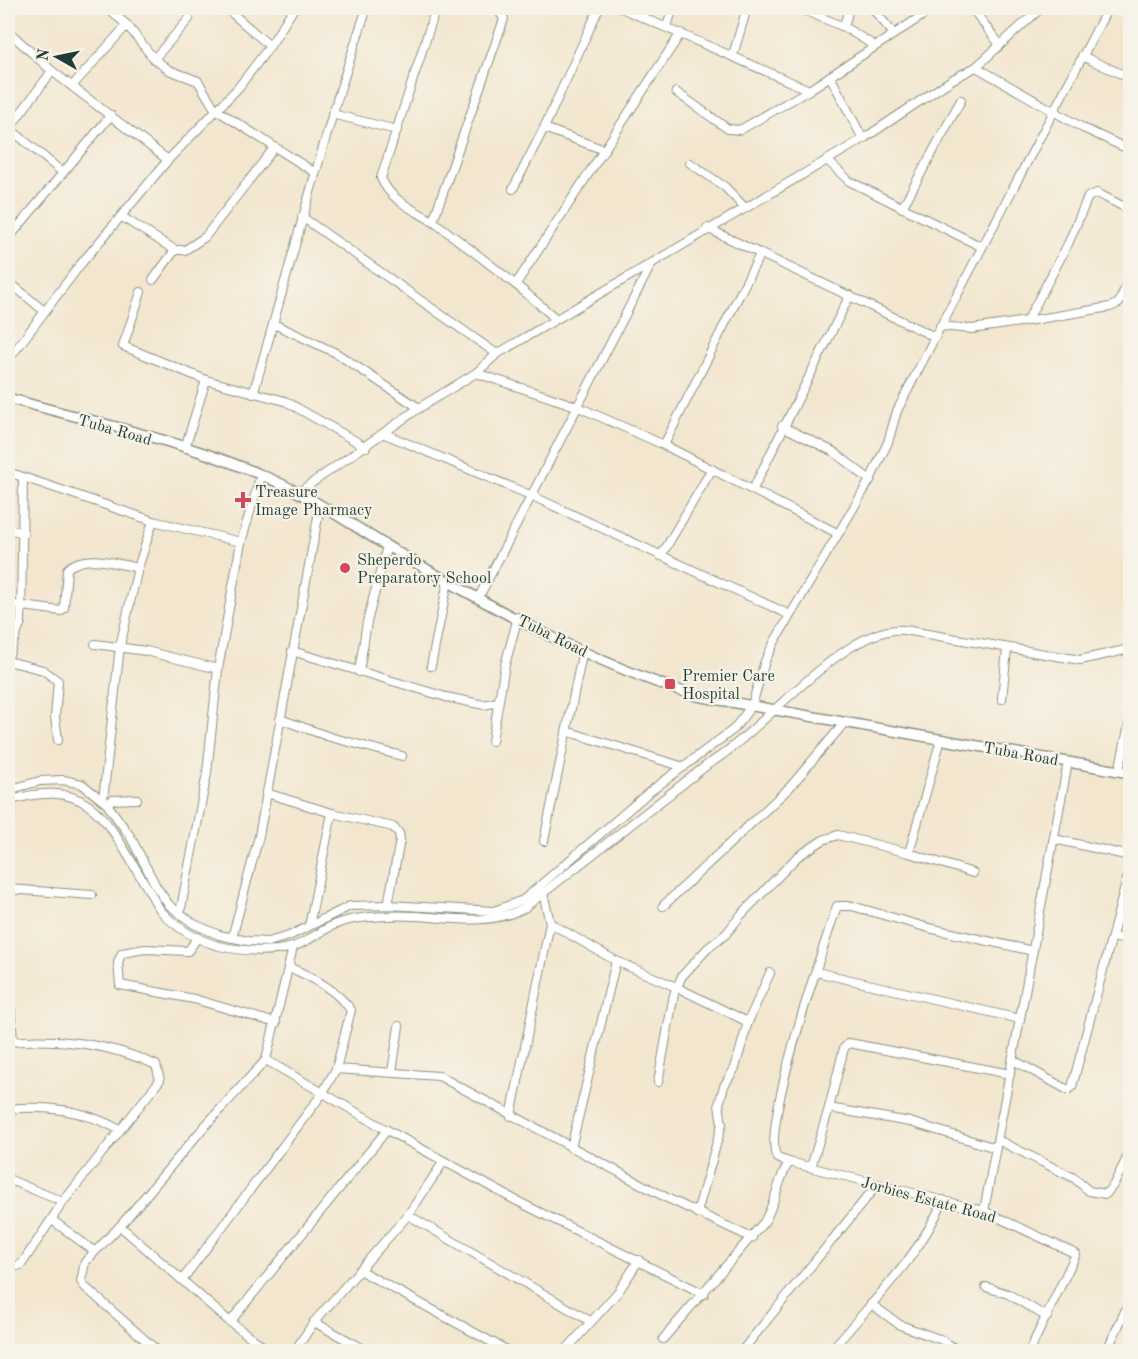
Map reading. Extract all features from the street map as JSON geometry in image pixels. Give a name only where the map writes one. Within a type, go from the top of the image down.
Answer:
[{"type":"street","points":[[107,8],[127,25],[154,59],[169,70],[198,81],[215,110],[314,172]]},
{"type":"street","points":[[226,8],[270,46]]},
{"type":"street","points":[[8,360],[44,311],[168,160],[238,88],[270,46],[294,8]]},
{"type":"street","points":[[254,394],[314,172],[367,8]]},
{"type":"street","points":[[436,8],[381,178],[395,198],[433,221],[516,284],[555,318]]},
{"type":"street","points":[[433,221],[504,19],[498,11],[490,8]]},
{"type":"street","points":[[513,189],[544,128],[598,8]]},
{"type":"street","points":[[621,8],[667,26],[809,90]]},
{"type":"street","points":[[667,26],[673,8]]},
{"type":"street","points":[[733,55],[747,8]]},
{"type":"street","points":[[799,8],[844,27],[875,46]]},
{"type":"street","points":[[844,27],[849,8]]},
{"type":"street","points":[[872,8],[894,34]]},
{"type":"street","points":[[676,92],[735,131],[809,90],[934,8]]},
{"type":"street","points":[[972,8],[1000,45]]},
{"type":"street","points":[[299,492],[385,434],[419,408],[476,373],[497,354],[707,228],[863,139],[953,79],[976,68],[1041,8]]},
{"type":"street","points":[[8,789],[40,781],[63,780],[82,784],[105,802],[146,861],[157,888],[169,905],[194,924],[232,938],[268,942],[289,936],[350,906],[388,905],[494,911],[523,900],[648,793],[734,729],[752,705],[765,661],[837,533],[870,480],[888,442],[897,411],[934,337],[1108,8]]},
{"type":"street","points":[[154,59],[189,18]]},
{"type":"street","points":[[73,85],[127,25]]},
{"type":"street","points":[[8,32],[52,70],[168,160]]},
{"type":"street","points":[[516,284],[602,149],[681,33]]},
{"type":"street","points":[[1082,56],[1131,78]]},
{"type":"street","points":[[976,68],[1054,112],[1131,150]]},
{"type":"street","points":[[52,70],[8,129],[62,172]]},
{"type":"street","points":[[830,76],[863,139]]},
{"type":"street","points":[[902,208],[961,100]]},
{"type":"street","points":[[332,114],[397,130]]},
{"type":"street","points":[[8,239],[111,115]]},
{"type":"street","points":[[544,128],[602,149]]},
{"type":"street","points":[[122,217],[175,250],[185,250],[205,237],[274,148]]},
{"type":"street","points":[[827,160],[849,181],[982,247]]},
{"type":"street","points":[[690,164],[725,187],[744,207]]},
{"type":"street","points":[[1027,321],[1068,244],[1088,198],[1098,193],[1131,210]]},
{"type":"street","points":[[302,217],[497,354]]},
{"type":"street","points":[[707,228],[934,337]]},
{"type":"street","points":[[153,280],[175,250]]},
{"type":"street","points":[[664,445],[760,254]]},
{"type":"street","points":[[479,597],[576,406],[653,262]]},
{"type":"street","points":[[1119,303],[1131,276]]},
{"type":"street","points":[[8,281],[44,311]]},
{"type":"street","points":[[141,292],[123,345],[206,380],[285,401],[366,447]]},
{"type":"street","points":[[753,489],[782,426],[850,295]]},
{"type":"street","points":[[940,326],[972,329],[1027,321],[1131,300]]},
{"type":"street","points":[[274,324],[336,353],[419,408]]},
{"type":"street","points":[[476,373],[576,406],[664,445],[837,533]]},
{"type":"street","points":[[185,448],[206,380]]},
{"type":"street","name":"Tuba Road","points":[[8,398],[185,448],[261,475],[299,492],[387,546],[518,618],[583,650],[667,686],[698,696],[1131,773]]},
{"type":"street","points":[[782,426],[834,452],[870,480]]},
{"type":"street","points":[[385,434],[530,495],[790,615]]},
{"type":"street","points":[[661,556],[712,469]]},
{"type":"street","points":[[8,472],[153,521],[241,542]]},
{"type":"street","points":[[180,913],[207,773],[218,669],[241,542],[261,475]]},
{"type":"street","points":[[8,657],[21,622],[23,477]]},
{"type":"street","points":[[232,938],[248,882],[320,506]]},
{"type":"street","points":[[105,802],[120,646],[138,568],[153,521]]},
{"type":"street","points":[[8,529],[24,533]]},
{"type":"street","points":[[359,672],[367,622],[387,546]]},
{"type":"street","points":[[8,604],[63,609],[67,569],[75,563],[95,560],[138,568]]},
{"type":"street","points":[[431,666],[448,581]]},
{"type":"street","points":[[492,741],[509,645],[518,618]]},
{"type":"street","points":[[8,801],[49,792],[77,799],[99,812],[109,822],[161,911],[186,932],[231,948],[258,950],[293,947],[336,924],[363,918],[391,915],[445,920],[492,920],[524,908],[707,765],[729,752],[840,654],[889,629],[1080,660],[1131,649]]},
{"type":"street","points":[[95,644],[120,646],[218,669]]},
{"type":"street","points":[[1002,699],[1007,649]]},
{"type":"street","points":[[544,841],[583,650]]},
{"type":"street","points":[[292,651],[446,697],[484,705],[498,702]]},
{"type":"street","points":[[8,661],[44,670],[58,681],[55,717],[58,740]]},
{"type":"street","points":[[280,719],[402,756]]},
{"type":"street","points":[[1119,771],[1131,720]]},
{"type":"street","points":[[663,906],[789,787],[846,721]]},
{"type":"street","points":[[566,731],[684,767]]},
{"type":"street","points":[[909,853],[941,739]]},
{"type":"street","points":[[984,1211],[1068,762]]},
{"type":"street","points":[[266,793],[332,813],[393,827],[399,833],[400,840],[388,905]]},
{"type":"street","points":[[105,802],[137,799]]},
{"type":"street","points":[[309,926],[332,813]]},
{"type":"street","points":[[658,1082],[676,987],[694,962],[726,934],[741,915],[797,857],[823,840],[838,835],[909,853],[973,873]]},
{"type":"street","points":[[1054,839],[1131,856]]},
{"type":"street","points":[[1012,1060],[1068,1090],[1072,1087],[1131,868]]},
{"type":"street","points":[[8,889],[92,895]]},
{"type":"street","points":[[511,1116],[550,923],[543,893]]},
{"type":"street","points":[[1020,1019],[816,972],[837,906],[843,905],[1033,951]]},
{"type":"street","points":[[550,923],[616,961],[748,1022]]},
{"type":"street","points":[[1114,937],[1131,941]]},
{"type":"street","points":[[198,938],[188,951],[131,949],[122,953],[118,962],[120,985],[194,999],[276,1023]]},
{"type":"street","points":[[159,1352],[81,1281],[85,1262],[120,1226],[204,1127],[266,1060],[293,947]]},
{"type":"street","points":[[571,1148],[616,961]]},
{"type":"street","points":[[183,1279],[322,1094],[336,1069],[351,1010],[344,1001],[307,975],[288,967]]},
{"type":"street","name":"Jorbies Estate Road","points":[[816,972],[784,1080],[777,1116],[774,1151],[777,1158],[984,1211],[1076,1254],[1047,1317]]},
{"type":"street","points":[[697,1213],[722,1124],[719,1104],[724,1086],[735,1068],[748,1022],[770,973]]},
{"type":"street","points":[[8,978],[10,1042],[80,1043],[116,1049],[156,1065],[160,1080],[63,1202],[21,1265],[8,1268]]},
{"type":"street","points":[[392,1072],[399,1026]]},
{"type":"street","points":[[811,1167],[844,1048],[849,1043],[1010,1074]]},
{"type":"street","points":[[266,1060],[322,1094],[517,1201],[704,1294]]},
{"type":"street","points":[[336,1069],[439,1076],[571,1148],[697,1213],[752,1238]]},
{"type":"street","points":[[8,1109],[58,1107],[97,1117],[120,1130]]},
{"type":"street","points":[[829,1108],[910,1122],[997,1144],[1074,1178],[1096,1194],[1106,1194],[1131,1152]]},
{"type":"street","points":[[230,1322],[387,1130]]},
{"type":"street","points":[[294,1352],[314,1322],[408,1215],[444,1161]]},
{"type":"street","points":[[663,1339],[752,1238],[769,1215],[779,1178],[789,1162]]},
{"type":"street","points":[[8,1179],[63,1202]]},
{"type":"street","points":[[741,1352],[877,1185]]},
{"type":"street","points":[[830,1351],[909,1259],[932,1224],[943,1200]]},
{"type":"street","points":[[408,1215],[590,1321]]},
{"type":"street","points":[[52,1220],[94,1251]]},
{"type":"street","points":[[120,1226],[230,1322],[272,1352]]},
{"type":"street","points":[[564,1352],[618,1292],[639,1260]]},
{"type":"street","points":[[359,1270],[510,1352]]},
{"type":"street","points":[[986,1287],[1008,1294],[1047,1317],[1029,1352]]},
{"type":"street","points":[[1106,1352],[1131,1301]]},
{"type":"street","points":[[871,1304],[900,1325],[942,1340],[960,1352]]},
{"type":"street","points":[[314,1322],[369,1352]]},
{"type":"place","name":"Treasure Image Pharmacy","points":[[243,500]]},
{"type":"place","name":"Sheperdo Preparatory School","points":[[345,568]]},
{"type":"place","name":"Premier Care Hospital","points":[[670,684]]}]
